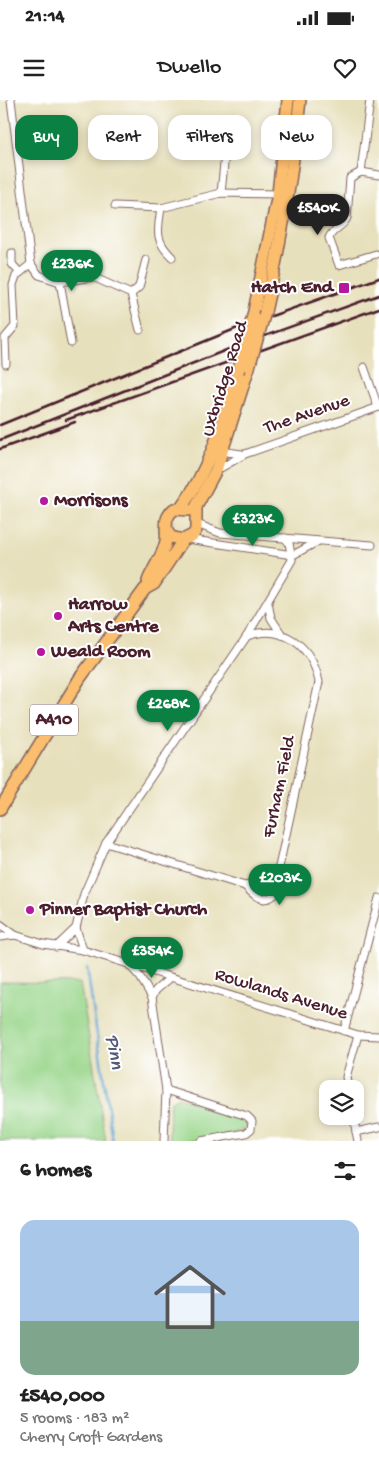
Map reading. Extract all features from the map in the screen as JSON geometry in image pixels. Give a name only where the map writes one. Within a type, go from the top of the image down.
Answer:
[{"type":"main road","name":"Uxbridge Road","points":[[283,194],[288,100]]},
{"type":"main road","name":"Uxbridge Road","points":[[0,810],[80,678],[146,589],[164,549],[165,525],[168,515],[174,509],[181,508],[198,486],[217,451],[244,370],[264,293],[300,100]]},
{"type":"main road","name":"Uxbridge Road","points":[[146,589],[154,584],[184,540],[193,535],[199,498],[216,470],[217,451]]},
{"type":"main road","points":[[181,508],[188,510],[196,520]]},
{"type":"main road","points":[[166,530],[171,537],[184,540]]},
{"type":"street","points":[[11,100],[31,264],[40,275],[60,282],[93,277],[131,294]]},
{"type":"street","points":[[361,172],[370,100]]},
{"type":"street","points":[[221,193],[224,160]]},
{"type":"street","points":[[376,254],[339,265],[329,238],[331,234],[344,224],[350,178],[361,172],[379,175]]},
{"type":"street","points":[[115,206],[161,208],[221,193],[283,194]]},
{"type":"street","points":[[161,208],[158,236],[161,246],[172,256]]},
{"type":"street","points":[[12,253],[12,264],[20,273]]},
{"type":"street","points":[[131,294],[139,287],[146,260]]},
{"type":"street","points":[[6,364],[6,338],[15,326],[13,285],[16,276],[31,264]]},
{"type":"street","points":[[60,282],[71,343]]},
{"type":"street","points":[[131,294],[140,330]]},
{"type":"street","points":[[365,366],[378,407]]},
{"type":"street","name":"The Avenue","points":[[216,470],[245,454],[378,407]]},
{"type":"street","name":"The Avenue","points":[[217,451],[236,455],[245,454]]},
{"type":"street","points":[[196,520],[220,533],[372,545]]},
{"type":"street","points":[[285,538],[293,555]]},
{"type":"street","points":[[184,540],[293,555]]},
{"type":"street","points":[[83,950],[76,928],[84,894],[106,843],[247,636],[268,603],[293,555],[316,542]]},
{"type":"street","points":[[268,603],[271,618],[282,635]]},
{"type":"street","name":"Furham Field","points":[[245,886],[258,885],[270,877],[279,867],[319,682],[316,664],[303,647],[282,635],[259,632],[247,636]]},
{"type":"street","points":[[106,843],[245,886],[254,896],[260,898],[276,896],[284,884],[279,867]]},
{"type":"street","points":[[344,1031],[379,898]]},
{"type":"street","points":[[0,924],[15,935]]},
{"type":"street","points":[[56,947],[76,928]]},
{"type":"street","name":"Rowlands Avenue","points":[[0,937],[15,935],[56,947],[83,950],[344,1031],[358,1035],[379,1036]]},
{"type":"street","points":[[129,964],[140,976],[152,997],[166,1090],[164,1141]]},
{"type":"street","points":[[152,997],[156,990],[170,978]]},
{"type":"street","points":[[346,1080],[358,1035]]},
{"type":"street","points":[[166,1090],[247,1116],[252,1121],[251,1129],[246,1134],[201,1141]]},
{"type":"street","points":[[355,1125],[358,1141]]},
{"type":"street","points":[[356,1132],[379,1127]]},
{"type":"green space","points":[[0,982],[80,983],[106,1141],[0,1141]]},
{"type":"green space","points":[[178,1097],[245,1118],[249,1125],[224,1136],[171,1141],[169,1135],[170,1102]]},
{"type":"waterway","name":"Pinn","points":[[87,968],[113,1141]]},
{"type":"railway","points":[[0,425],[235,329],[379,278]]},
{"type":"railway","points":[[0,440],[234,347],[379,295]]},
{"type":"railway","points":[[66,420],[379,308]]},
{"type":"railway","points":[[0,449],[75,422]]},
{"type":"place","name":"Hatch End","points":[[344,288]]},
{"type":"place","name":"Morrisons","points":[[44,501]]},
{"type":"place","name":"Harrow Arts Centre","points":[[58,616]]},
{"type":"place","name":"Weald Room","points":[[41,652]]},
{"type":"place","name":"Pinner Baptist Church","points":[[30,910]]}]
